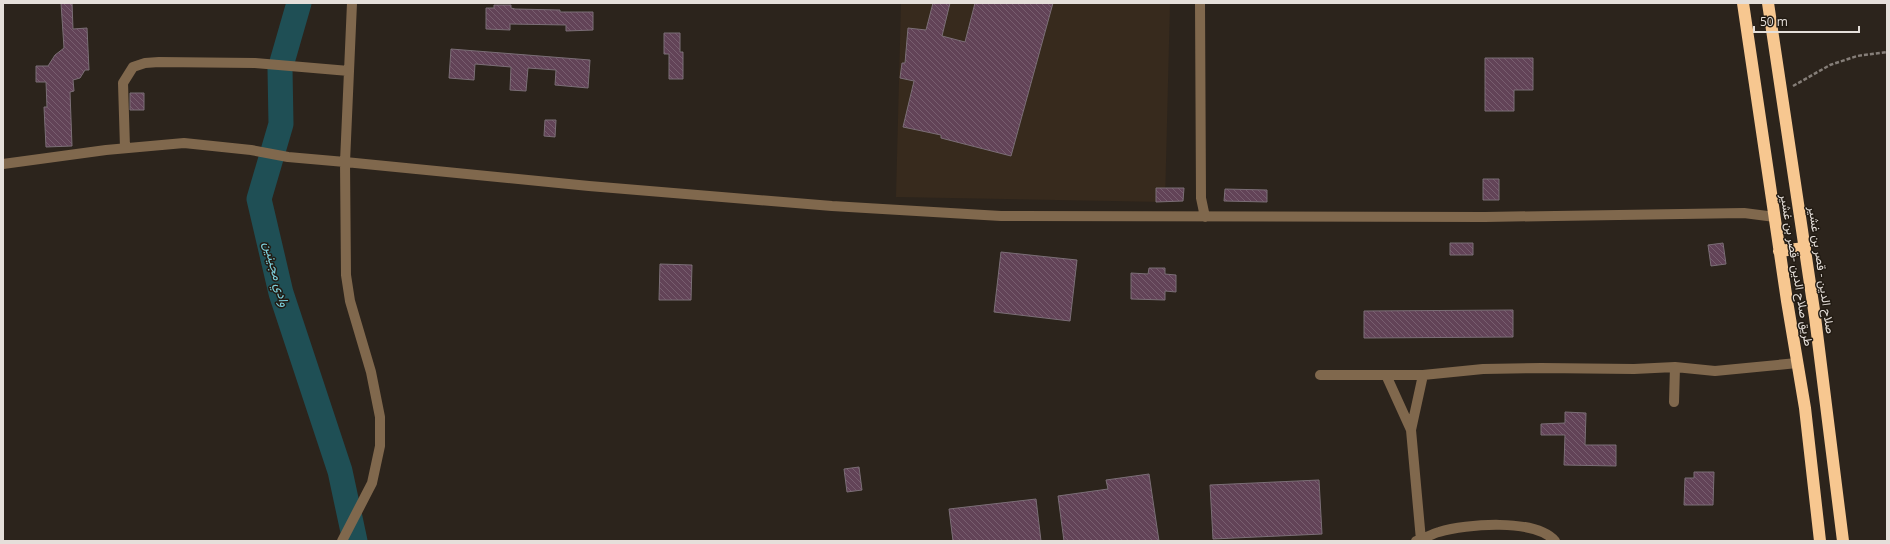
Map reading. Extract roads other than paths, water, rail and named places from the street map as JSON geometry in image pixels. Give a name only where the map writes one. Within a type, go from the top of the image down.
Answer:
[{"type":"highway","name":"طريق صلاح الدين -قصر بن غشير","points":[[1742,3],[1797,363],[1806,408],[1820,541]]},
{"type":"highway","name":"صلاح الدين - قصر بن غشير","points":[[1768,3],[1805,248],[1843,541]]},
{"type":"highway","points":[[1780,251],[1805,248]]},
{"type":"street","points":[[342,541],[372,483],[380,446],[380,416],[371,372],[350,301],[346,275],[345,162],[352,3]]},
{"type":"street","points":[[1200,3],[1201,198],[1205,218]]},
{"type":"street","points":[[125,148],[123,83],[134,67],[144,63],[255,63],[349,71]]},
{"type":"street","points":[[3,164],[125,148],[184,143],[251,150],[288,157],[589,186],[840,206],[1001,216],[1485,218],[1744,213],[1774,217]]},
{"type":"street","points":[[1320,375],[1423,375],[1483,369],[1541,368],[1634,369],[1676,367],[1716,371],[1797,363]]},
{"type":"street","points":[[1674,402],[1676,367]]},
{"type":"street","points":[[1386,375],[1411,430]]},
{"type":"street","points":[[1423,375],[1411,430],[1418,540],[1439,532],[1475,526],[1508,524],[1531,528],[1553,538],[1556,541]]},
{"type":"waterway","name":"وادي مجينين","points":[[299,3],[280,69],[281,124],[259,199],[281,293],[340,471],[355,541]]}]
